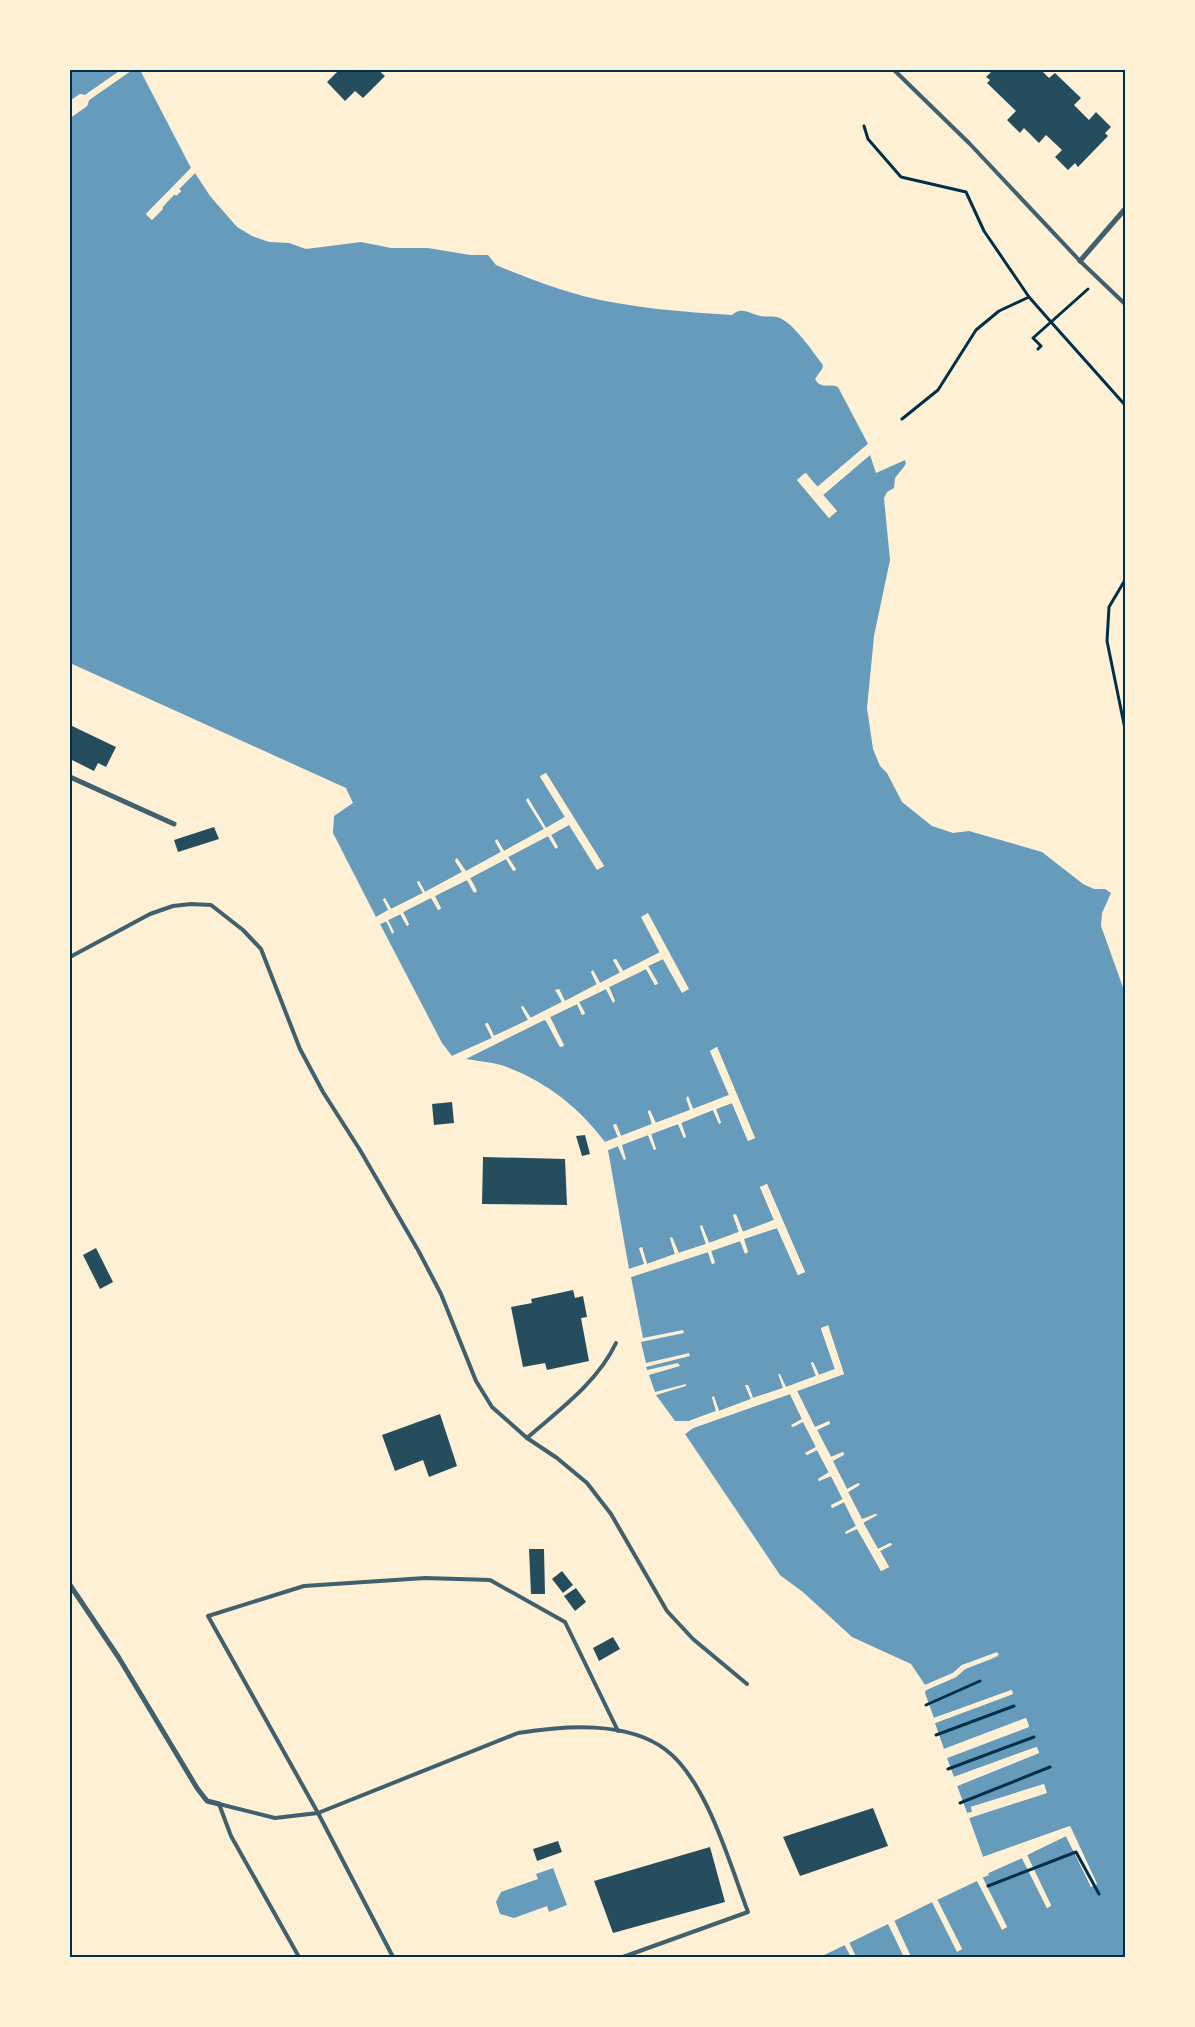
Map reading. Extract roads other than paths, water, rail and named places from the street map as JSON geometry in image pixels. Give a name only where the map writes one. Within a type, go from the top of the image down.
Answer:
[{"type":"street","points":[[1080,261],[1125,209]]},
{"type":"street","points":[[70,776],[174,824]]},
{"type":"street","points":[[70,1585],[119,1658],[197,1788],[207,1801],[219,1804]]},
{"type":"lane","points":[[894,70],[969,143],[1080,261],[1125,304]]},
{"type":"lane","points":[[70,957],[150,914],[174,906],[191,904],[211,905],[243,930],[260,949],[300,1049],[323,1092],[381,1184],[422,1257],[441,1294],[476,1381],[492,1407],[527,1438],[557,1458],[587,1482],[611,1514],[667,1611],[693,1639],[747,1684]]},
{"type":"lane","points":[[527,1438],[595,1377],[608,1360],[616,1343]]},
{"type":"lane","points":[[392,1957],[318,1813],[208,1616],[304,1586],[425,1578],[490,1580],[565,1622],[618,1731]]},
{"type":"lane","points":[[219,1804],[275,1818],[318,1813],[518,1733],[547,1728],[592,1726],[649,1740],[666,1750],[680,1764],[697,1788],[720,1837],[748,1912],[623,1957]]},
{"type":"lane","points":[[219,1804],[231,1836],[299,1957]]},
{"type":"water","points":[[70,70],[121,70],[85,95],[80,94],[70,101]]},
{"type":"water","points":[[132,70],[140,70],[191,168],[146,214],[152,220],[175,194],[177,195],[181,191],[179,189],[195,173],[210,196],[237,227],[252,236],[269,242],[289,243],[306,249],[361,242],[391,248],[428,248],[470,255],[488,255],[496,265],[517,274],[583,296],[601,300],[676,311],[732,315],[738,311],[744,311],[760,316],[778,317],[798,333],[823,365],[815,379],[820,384],[838,387],[868,444],[817,487],[806,473],[797,480],[829,518],[837,511],[823,495],[870,455],[876,473],[905,460],[906,464],[895,478],[894,488],[887,492],[884,498],[890,560],[874,636],[867,708],[873,749],[880,766],[887,773],[902,802],[932,826],[953,833],[969,831],[1042,852],[1083,884],[1094,889],[1105,889],[1111,893],[1102,913],[1101,926],[1125,993],[1125,1957],[911,1957],[894,1921],[932,1902],[958,1951],[962,1949],[937,1900],[977,1881],[1002,1929],[1007,1927],[982,1878],[989,1875],[988,1873],[1022,1858],[1047,1908],[1051,1905],[1027,1855],[1066,1836],[1091,1886],[1097,1884],[1070,1826],[983,1857],[969,1818],[1046,1793],[1044,1784],[971,1807],[973,1812],[967,1813],[957,1786],[1039,1753],[1036,1747],[954,1777],[947,1758],[1029,1726],[1026,1718],[944,1749],[935,1723],[1013,1694],[1011,1690],[934,1718],[925,1693],[926,1690],[956,1677],[965,1669],[999,1656],[962,1665],[953,1673],[925,1685],[911,1664],[852,1637],[804,1593],[780,1575],[685,1434],[693,1428],[790,1394],[802,1419],[791,1426],[793,1427],[803,1421],[816,1447],[805,1453],[807,1455],[817,1450],[829,1473],[818,1479],[819,1481],[831,1476],[843,1500],[831,1505],[832,1508],[844,1502],[856,1526],[846,1532],[846,1534],[857,1528],[881,1571],[889,1567],[880,1551],[892,1544],[890,1543],[878,1549],[863,1522],[877,1515],[875,1514],[862,1520],[848,1492],[859,1485],[859,1483],[847,1489],[832,1461],[844,1455],[843,1452],[831,1457],[817,1430],[830,1424],[829,1421],[815,1428],[797,1391],[844,1374],[828,1326],[821,1329],[835,1369],[819,1375],[813,1362],[811,1363],[816,1376],[786,1387],[779,1374],[783,1388],[753,1398],[748,1385],[745,1385],[751,1399],[719,1411],[714,1397],[712,1397],[716,1411],[689,1421],[675,1421],[656,1395],[686,1386],[686,1384],[655,1392],[649,1375],[680,1366],[678,1363],[647,1370],[646,1367],[690,1356],[689,1353],[646,1363],[641,1342],[684,1333],[683,1330],[643,1338],[631,1277],[708,1252],[712,1264],[715,1263],[711,1251],[740,1241],[748,1252],[743,1239],[777,1228],[798,1275],[805,1272],[767,1184],[760,1187],[774,1220],[742,1232],[735,1214],[733,1215],[739,1232],[709,1243],[702,1226],[700,1227],[706,1244],[678,1253],[672,1238],[670,1238],[675,1254],[647,1264],[642,1248],[639,1248],[645,1264],[629,1269],[608,1150],[618,1146],[624,1160],[621,1145],[648,1135],[654,1150],[656,1149],[651,1134],[678,1124],[684,1138],[686,1137],[681,1123],[713,1110],[719,1123],[721,1123],[716,1109],[732,1103],[748,1141],[755,1138],[717,1047],[710,1051],[729,1095],[693,1109],[688,1097],[690,1110],[655,1123],[650,1111],[648,1112],[652,1124],[621,1136],[616,1124],[613,1125],[618,1137],[605,1142],[584,1117],[546,1086],[501,1065],[466,1059],[544,1020],[546,1020],[560,1047],[564,1045],[550,1017],[577,1004],[582,1015],[585,1013],[579,1002],[606,989],[613,1002],[615,1001],[609,987],[646,969],[655,985],[658,983],[648,966],[663,959],[682,992],[688,989],[648,914],[642,917],[660,952],[623,971],[616,959],[613,960],[621,972],[600,983],[593,971],[591,972],[597,984],[565,1001],[559,989],[556,990],[562,1002],[530,1018],[523,1006],[521,1007],[528,1020],[494,1036],[488,1023],[485,1024],[492,1038],[452,1056],[442,1043],[380,924],[386,921],[392,933],[394,932],[388,920],[401,914],[407,926],[409,924],[403,912],[431,897],[439,910],[441,908],[434,896],[467,880],[474,892],[477,891],[470,878],[506,859],[513,871],[516,869],[508,857],[548,836],[555,848],[558,847],[551,835],[569,824],[597,869],[604,866],[546,773],[540,777],[565,817],[546,828],[528,798],[526,800],[544,829],[504,851],[497,840],[495,841],[501,852],[465,872],[457,859],[455,861],[462,872],[425,892],[419,881],[417,883],[423,893],[391,909],[385,898],[383,900],[389,910],[376,917],[333,833],[334,816],[353,803],[346,788],[70,663],[70,118],[87,106],[89,100]]},
{"type":"water","points":[[553,1868],[567,1905],[549,1912],[547,1906],[514,1918],[500,1914],[496,1902],[501,1892],[538,1879],[536,1874]]},
{"type":"water","points":[[888,1924],[904,1957],[856,1957],[849,1943]]},
{"type":"water","points":[[845,1945],[851,1957],[820,1957]]}]
